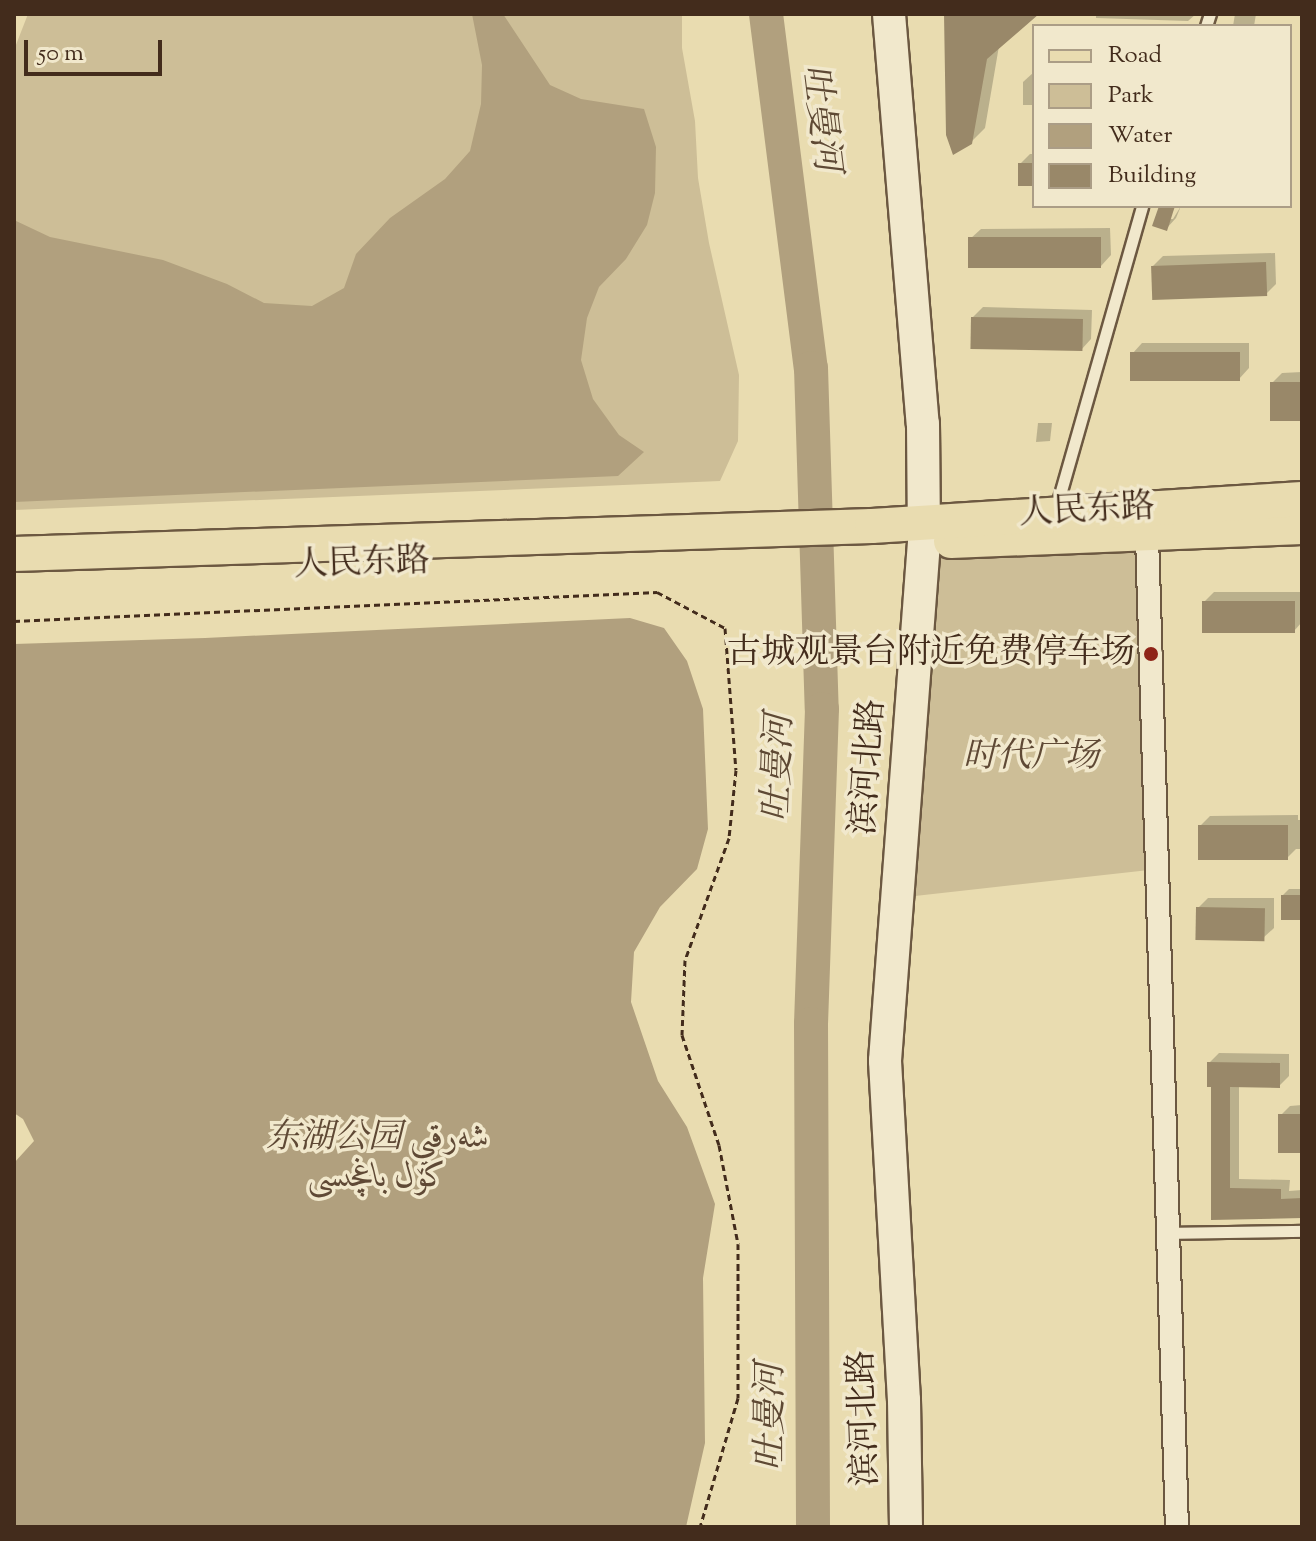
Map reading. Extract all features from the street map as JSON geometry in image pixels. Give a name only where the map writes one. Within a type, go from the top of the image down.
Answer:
[{"type":"main road","name":"滨河北路","points":[[889,14],[923,424],[924,532],[885,1061],[904,1400],[906,1527]]},
{"type":"main road","name":"人民东路","points":[[924,532],[1055,512],[1302,499]]},
{"type":"main road","name":"人民东路","points":[[14,577],[924,532],[1147,536],[1302,527]]},
{"type":"main road","name":"人民东路","points":[[14,554],[707,541]]},
{"type":"street","points":[[1147,536],[1177,1527]]},
{"type":"lane","points":[[1055,512],[1141,208]]},
{"type":"lane","points":[[1168,1233],[1302,1231]]},
{"type":"path","points":[[14,621],[657,592],[725,628],[736,770],[729,838],[685,960],[682,1035],[719,1145],[738,1244],[738,1398],[700,1527]]},
{"type":"green space","points":[[28,14],[682,14],[682,48],[695,121],[698,178],[709,243],[739,375],[738,441],[720,481],[14,510],[14,50]]},
{"type":"green space","name":"时代广场","points":[[1147,536],[1158,869],[897,898],[924,542]]},
{"type":"water","points":[[472,14],[503,14],[550,85],[581,99],[644,109],[656,147],[655,193],[647,225],[626,259],[599,287],[587,318],[581,360],[593,399],[619,435],[644,452],[618,476],[14,502],[14,220],[50,237],[163,260],[227,284],[264,303],[312,306],[344,288],[356,254],[390,218],[445,179],[470,151],[481,104],[482,65]]},
{"type":"water","name":"东湖公园 شەرقىي كۆل باغچىسى","points":[[630,618],[664,628],[687,661],[703,709],[708,829],[697,869],[660,907],[634,952],[631,1002],[658,1081],[687,1127],[715,1204],[703,1278],[705,1443],[686,1527],[14,1527],[14,1163],[34,1141],[23,1119],[14,1113],[14,644]]},
{"type":"building","points":[[944,14],[1039,14],[987,59],[972,144],[953,155],[946,135]]},
{"type":"building","points":[[1018,163],[1032,163],[1032,186],[1018,186]]},
{"type":"building","points":[[1158,208],[1174,208],[1167,231],[1152,226]]},
{"type":"building","points":[[968,237],[1101,237],[1101,268],[968,268]]},
{"type":"building","points":[[1266,262],[1267,296],[1152,300],[1151,266]]},
{"type":"building","points":[[971,317],[1083,319],[1082,351],[970,349]]},
{"type":"building","points":[[1130,352],[1240,352],[1240,381],[1130,381]]},
{"type":"building","points":[[1270,382],[1302,382],[1302,421],[1270,421]]},
{"type":"building","points":[[1202,601],[1295,601],[1295,633],[1202,633]]},
{"type":"building","points":[[1198,825],[1288,825],[1288,860],[1198,860]]},
{"type":"building","points":[[1281,895],[1302,895],[1302,920],[1281,920]]},
{"type":"building","points":[[1196,907],[1265,908],[1264,941],[1195,940]]},
{"type":"building","points":[[1207,1062],[1280,1063],[1280,1088],[1230,1087],[1230,1188],[1281,1189],[1281,1199],[1302,1198],[1302,1218],[1211,1220],[1211,1087],[1207,1087]]},
{"type":"building","points":[[1278,1114],[1302,1114],[1302,1153],[1278,1153]]},
{"type":"waterway","name":"吐曼河","points":[[766,14],[811,368],[822,709],[811,1024],[813,1527]]},
{"type":"place","name":"古城观景台附近免费停车场","points":[[1151,654]]}]
